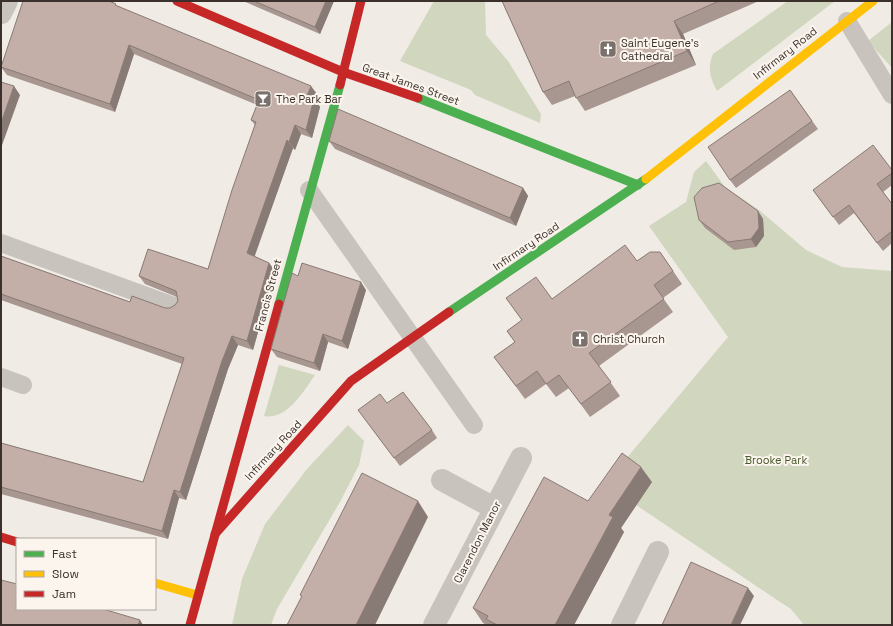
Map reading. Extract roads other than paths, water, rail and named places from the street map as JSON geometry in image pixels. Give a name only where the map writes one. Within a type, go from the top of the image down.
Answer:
[{"type":"main road","name":"Great James Street","points":[[178,1],[343,72],[402,92],[638,185]]},
{"type":"main road","name":"Francis Street","points":[[190,625],[309,190],[343,72],[361,1]]},
{"type":"main road","name":"Infirmary Road","points":[[215,534],[351,381],[412,336],[638,185],[674,155],[873,1]]},
{"type":"main road","points":[[1,537],[16,542]]},
{"type":"main road","points":[[156,583],[198,595]]},
{"type":"street","points":[[1,13],[6,1]]},
{"type":"street","name":"Clarendon Manor","points":[[434,625],[521,458]]},
{"type":"street","points":[[442,480],[494,508]]},
{"type":"street","points":[[622,625],[658,552]]},
{"type":"lane","points":[[847,21],[892,95]]},
{"type":"lane","points":[[309,190],[474,425]]},
{"type":"lane","points":[[1,243],[174,306]]},
{"type":"lane","points":[[1,377],[23,385]]},
{"type":"place","name":"Saint Eugene's Cathedral","points":[[608,49]]},
{"type":"place","name":"The Park Bar","points":[[263,99]]},
{"type":"place","name":"Christ Church","points":[[580,339]]},
{"type":"park label","name":"Brooke Park","points":[[776,460]]}]
